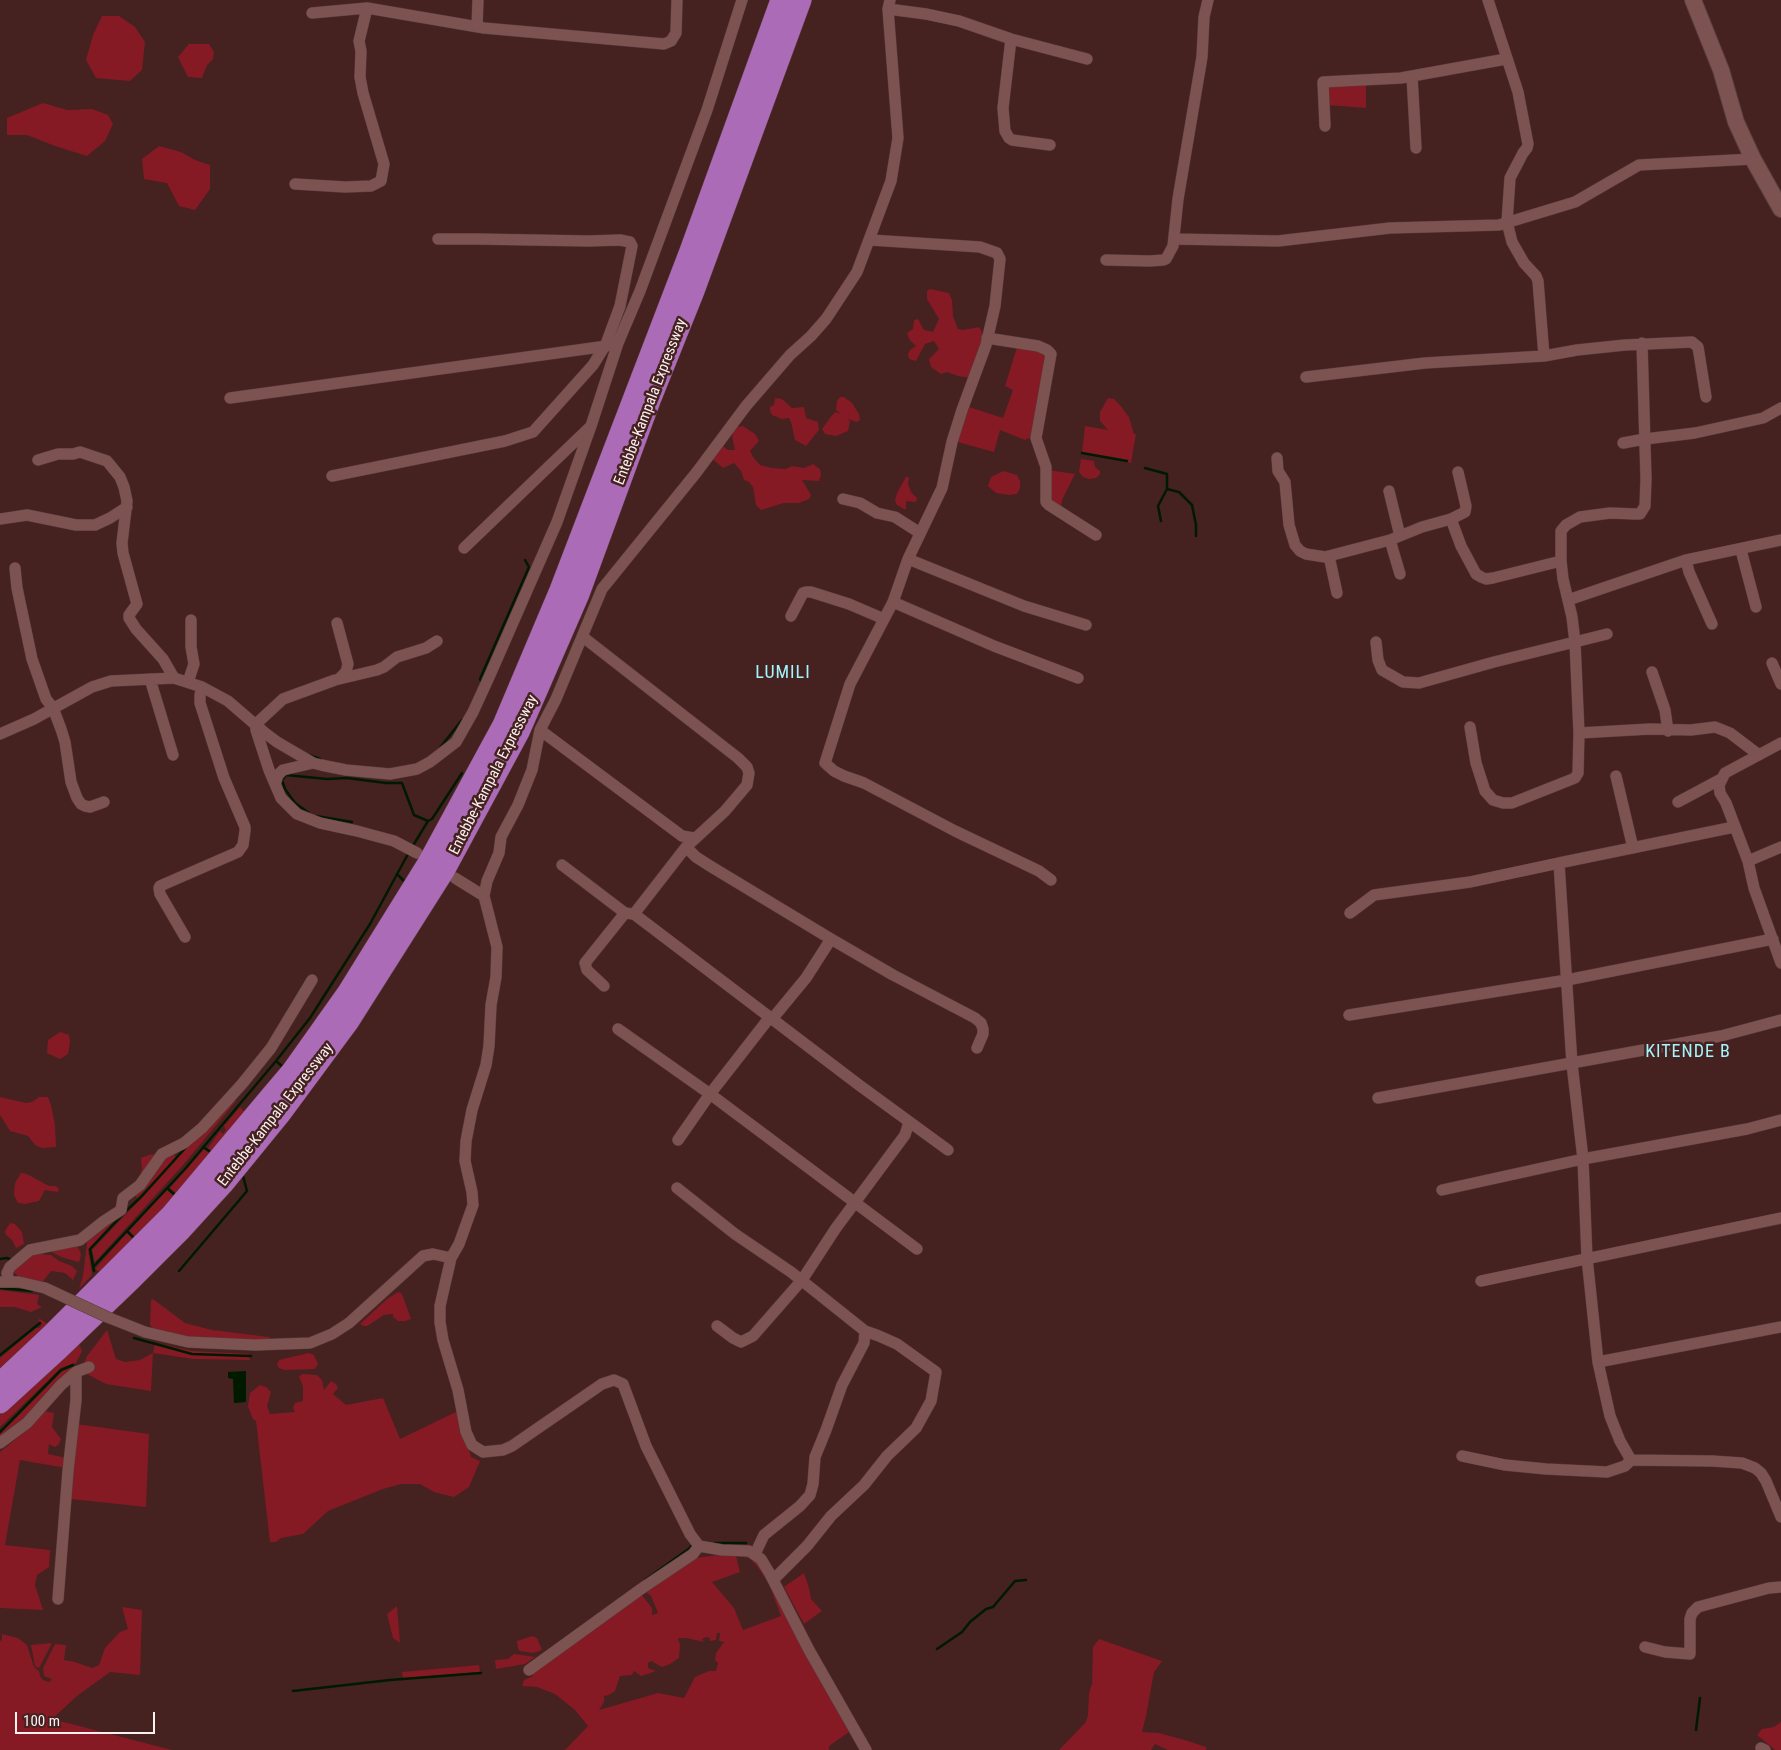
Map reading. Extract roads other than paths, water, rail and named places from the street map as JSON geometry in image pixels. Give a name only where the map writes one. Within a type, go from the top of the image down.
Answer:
[{"type":"highway","name":"Entebbe-Kampala Expressway","points":[[0,1383],[171,1215],[270,1097],[292,1070],[348,992],[433,855],[504,725],[560,590],[686,260],[781,0]]},
{"type":"highway","name":"Entebbe-Kampala Expressway","points":[[0,1403],[131,1280],[181,1230],[223,1184],[281,1113],[349,1021],[444,871],[519,732],[579,594],[651,398],[694,291],[801,0]]},
{"type":"street","points":[[477,27],[478,0]]},
{"type":"street","points":[[312,12],[368,8],[477,27],[664,44],[671,41],[676,33],[677,0]]},
{"type":"street","points":[[1106,260],[1163,260],[1169,254],[1174,239],[1178,199],[1202,57],[1204,17],[1208,0]]},
{"type":"street","points":[[1488,0],[1518,92],[1528,144],[1510,178],[1507,222],[1515,248],[1538,281],[1544,356]]},
{"type":"street","points":[[1693,0],[1721,70],[1736,122],[1753,159],[1781,210]]},
{"type":"street","points":[[0,734],[92,687],[111,681],[174,678],[202,687],[228,701],[277,742],[313,763],[346,770],[390,774],[417,769],[430,762],[456,742],[490,676],[556,522],[592,426],[618,343],[640,291],[707,110],[739,1]]},
{"type":"street","points":[[866,1750],[809,1650],[761,1559],[755,1554],[744,1550],[722,1550],[699,1546],[690,1534],[646,1446],[626,1387],[621,1382],[610,1381],[602,1384],[512,1446],[502,1450],[483,1452],[472,1445],[466,1432],[458,1390],[443,1340],[440,1306],[451,1258],[459,1244],[473,1205],[465,1161],[466,1141],[472,1110],[486,1065],[491,1005],[496,977],[497,946],[484,896],[487,881],[499,853],[501,837],[518,805],[532,770],[540,730],[556,699],[595,604],[608,580],[696,473],[746,406],[790,355],[826,319],[857,272],[891,181],[898,138],[889,4],[959,21],[1011,39],[1087,59]]},
{"type":"street","points":[[295,184],[345,187],[371,186],[380,181],[384,164],[363,94],[360,77],[361,51],[359,41],[368,8]]},
{"type":"street","points":[[1011,39],[1003,108],[1005,131],[1012,140],[1050,145]]},
{"type":"street","points":[[1325,126],[1323,82],[1412,76],[1506,59]]},
{"type":"street","points":[[1412,76],[1416,148]]},
{"type":"street","points":[[1174,239],[1278,241],[1390,228],[1488,226],[1552,210],[1575,202],[1639,165],[1753,159]]},
{"type":"street","points":[[332,476],[504,441],[533,432],[593,365],[604,347],[620,306],[632,246],[630,242],[620,240],[438,240]]},
{"type":"street","points":[[870,240],[980,247],[997,253],[1000,259],[995,306],[987,338],[952,442],[942,488],[908,559],[893,602],[850,684],[825,763],[844,776],[864,783],[955,831],[1039,871],[1051,880]]},
{"type":"street","points":[[987,338],[1038,346],[1051,354],[1036,438],[1046,467],[1046,502],[1096,535]]},
{"type":"street","points":[[1306,377],[1425,363],[1544,356],[1577,350],[1692,342],[1698,347],[1706,397]]},
{"type":"street","points":[[230,398],[604,347],[618,343]]},
{"type":"street","points":[[1470,727],[1476,764],[1485,791],[1493,800],[1512,803],[1575,778],[1578,773],[1580,732],[1575,642],[1561,561],[1562,531],[1571,521],[1580,517],[1610,513],[1640,514],[1645,506],[1642,344]]},
{"type":"street","points":[[1623,443],[1705,431],[1763,418],[1781,408]]},
{"type":"street","points":[[464,548],[592,426]]},
{"type":"street","points":[[38,460],[58,454],[80,452],[107,461],[120,477],[124,487],[126,507],[122,547],[137,606],[130,613],[129,618],[162,659],[174,678]]},
{"type":"street","points":[[1278,458],[1278,471],[1285,482],[1289,525],[1295,545],[1306,554],[1329,556],[1395,538],[1422,527],[1451,519],[1465,512],[1466,509],[1458,472]]},
{"type":"street","points":[[1389,490],[1400,574]]},
{"type":"street","points":[[843,499],[860,503],[877,513],[895,517],[920,533]]},
{"type":"street","points":[[0,519],[27,514],[63,523],[96,525],[126,507]]},
{"type":"street","points":[[1451,519],[1461,546],[1476,574],[1486,579],[1561,561]]},
{"type":"street","points":[[1568,600],[1686,560],[1708,554],[1741,550],[1781,540]]},
{"type":"street","points":[[1741,550],[1756,607]]},
{"type":"street","points":[[1329,556],[1337,593]]},
{"type":"street","points":[[908,559],[1024,606],[1086,625]]},
{"type":"street","points":[[1686,560],[1689,572],[1712,624]]},
{"type":"street","points":[[15,568],[28,645],[36,674],[46,699],[53,708],[65,742],[70,775],[78,801],[90,807],[104,802]]},
{"type":"street","points":[[791,616],[803,593],[812,592],[849,604],[884,619]]},
{"type":"street","points":[[893,602],[994,646],[1078,678]]},
{"type":"street","points":[[188,682],[194,664],[190,620]]},
{"type":"street","points":[[338,622],[348,664],[346,672],[340,678]]},
{"type":"street","points":[[1376,642],[1378,660],[1382,670],[1403,682],[1419,683],[1607,634]]},
{"type":"street","points":[[583,637],[738,758],[747,767],[749,774],[747,785],[725,811],[690,842],[630,914],[585,963],[587,970],[604,986]]},
{"type":"street","points":[[417,853],[394,842],[357,831],[320,824],[296,814],[281,798],[256,730],[256,724],[283,699],[340,678],[377,670],[397,657],[426,648],[437,640]]},
{"type":"street","points":[[1772,663],[1781,684]]},
{"type":"street","points":[[1652,672],[1665,710],[1668,731]]},
{"type":"street","points":[[150,678],[173,755]]},
{"type":"street","points":[[186,937],[160,894],[160,886],[238,852],[243,845],[245,831],[244,824],[224,778],[200,703],[202,687]]},
{"type":"street","points":[[1580,732],[1650,729],[1668,731],[1715,727],[1738,738],[1759,755]]},
{"type":"street","points":[[540,730],[690,842],[696,857],[893,975],[975,1018],[981,1023],[983,1029],[983,1034],[977,1048]]},
{"type":"street","points":[[1781,743],[1725,773],[1719,785],[1720,793],[1748,861],[1754,888],[1781,963]]},
{"type":"street","points":[[275,784],[278,775],[283,770],[313,763]]},
{"type":"street","points":[[1616,776],[1632,848]]},
{"type":"street","points":[[1678,802],[1721,779]]},
{"type":"street","points":[[1350,913],[1374,895],[1470,882],[1734,827]]},
{"type":"street","points":[[1748,861],[1781,847]]},
{"type":"street","points":[[1559,863],[1572,1064],[1583,1159],[1587,1258],[1598,1362],[1610,1416],[1620,1441],[1631,1460]]},
{"type":"street","points":[[562,865],[772,1018],[948,1150]]},
{"type":"street","points":[[455,878],[484,896]]},
{"type":"street","points":[[678,1140],[710,1094],[764,1026],[806,978],[832,939]]},
{"type":"street","points":[[1349,1015],[1567,980],[1773,939]]},
{"type":"street","points":[[312,980],[271,1048],[242,1084],[202,1128],[184,1143],[162,1154],[140,1185],[123,1198],[121,1210],[80,1240],[30,1250],[10,1267],[4,1282],[45,1288],[144,1332],[188,1342],[255,1345],[310,1342],[332,1334],[349,1323],[423,1256],[433,1254],[451,1258]]},
{"type":"street","points":[[1378,1098],[1721,1036],[1781,1020]]},
{"type":"street","points":[[618,1029],[710,1094],[917,1249]]},
{"type":"street","points":[[1442,1190],[1583,1159],[1781,1120]]},
{"type":"street","points":[[717,1326],[741,1342],[752,1336],[802,1280],[836,1228],[905,1135],[909,1122]]},
{"type":"street","points":[[677,1188],[734,1234],[802,1280],[865,1331],[897,1344],[936,1372],[931,1401],[916,1428],[887,1456],[864,1485],[831,1516],[807,1546],[773,1580]]},
{"type":"street","points":[[1480,1281],[1781,1218]]},
{"type":"street","points":[[1598,1362],[1781,1327]]},
{"type":"street","points":[[755,1554],[764,1535],[800,1506],[810,1495],[813,1484],[815,1457],[842,1385],[864,1343],[865,1331]]},
{"type":"street","points":[[0,1443],[27,1423],[61,1385],[76,1372],[89,1367]]},
{"type":"street","points":[[58,1599],[68,1471],[76,1400],[76,1372]]},
{"type":"street","points":[[1462,1456],[1505,1465],[1607,1472],[1625,1466],[1631,1460],[1742,1463],[1755,1468],[1761,1473],[1781,1518]]},
{"type":"street","points":[[529,1670],[693,1554],[699,1546]]},
{"type":"street","points":[[1645,1647],[1665,1652],[1690,1654],[1690,1619],[1692,1613],[1698,1607],[1769,1588],[1781,1587]]},
{"type":"waterway","points":[[1082,453],[1127,461]]},
{"type":"waterway","points":[[1145,468],[1167,474],[1167,489],[1158,506],[1161,521]]},
{"type":"waterway","points":[[1167,489],[1179,492],[1192,505],[1196,536]]},
{"type":"waterway","points":[[482,683],[480,679],[529,567],[525,560]]},
{"type":"waterway","points":[[439,749],[462,720]]},
{"type":"waterway","points":[[309,755],[320,759]]},
{"type":"waterway","points":[[414,844],[462,773]]},
{"type":"waterway","points":[[309,813],[295,803],[285,789],[282,780],[286,775],[402,783],[414,815],[428,821]]},
{"type":"waterway","points":[[316,816],[352,822]]},
{"type":"waterway","points":[[94,1266],[185,1169],[310,1018],[370,924],[408,854]]},
{"type":"waterway","points":[[397,874],[405,882]]},
{"type":"waterway","points":[[276,1061],[283,1067]]},
{"type":"waterway","points":[[94,1271],[90,1249],[187,1146]]},
{"type":"waterway","points":[[203,1147],[212,1153]]},
{"type":"waterway","points":[[179,1271],[247,1191],[243,1176]]},
{"type":"waterway","points":[[167,1188],[175,1195]]},
{"type":"waterway","points":[[127,1231],[134,1238]]},
{"type":"waterway","points":[[0,1259],[7,1258],[12,1260]]},
{"type":"waterway","points":[[0,1288],[32,1291]]},
{"type":"waterway","points":[[0,1355],[40,1323]]},
{"type":"waterway","points":[[134,1338],[192,1354],[251,1356]]},
{"type":"waterway","points":[[0,1432],[61,1370],[73,1365]]},
{"type":"waterway","points":[[715,1543],[746,1543]]},
{"type":"waterway","points":[[645,1580],[692,1545]]},
{"type":"waterway","points":[[937,1649],[962,1632],[970,1622],[986,1609],[993,1607],[1015,1581],[1026,1580]]},
{"type":"waterway","points":[[293,1691],[390,1680],[481,1673]]},
{"type":"waterway","points":[[1696,1730],[1700,1698]]},
{"type":"district","name":"LUMILI","points":[[783,673]]},
{"type":"district","name":"KITENDE B","points":[[1688,1052]]}]
